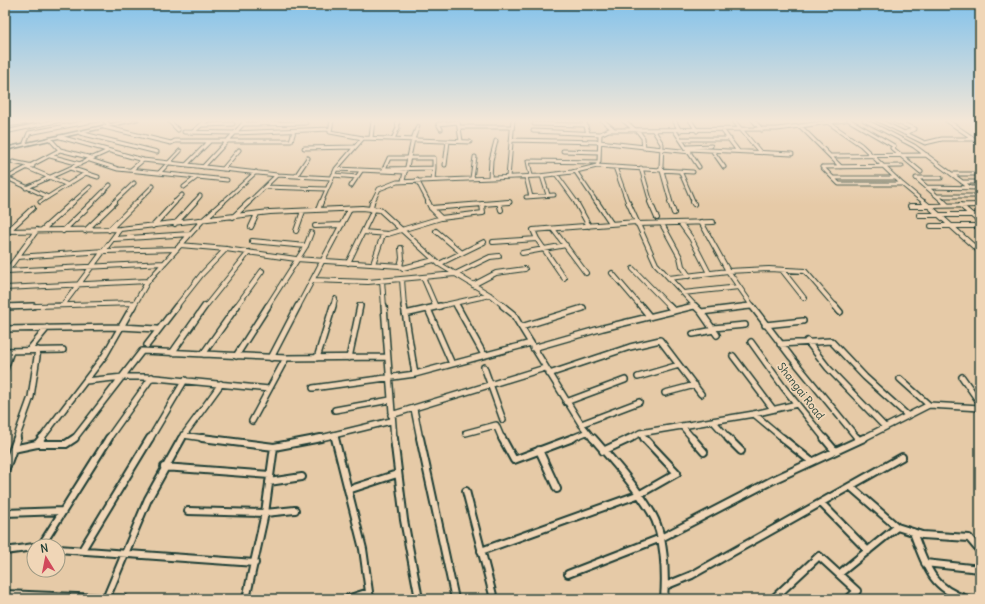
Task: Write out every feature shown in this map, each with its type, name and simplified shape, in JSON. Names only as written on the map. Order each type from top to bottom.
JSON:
[{"type":"street","points":[[98,148],[143,160],[203,167],[277,175],[357,177]]},
{"type":"street","points":[[142,148],[157,152]]},
{"type":"street","points":[[186,165],[203,148]]},
{"type":"street","points":[[203,167],[221,148]]},
{"type":"street","points":[[318,210],[336,169],[354,148]]},
{"type":"street","points":[[403,181],[410,148]]},
{"type":"street","points":[[445,165],[447,148]]},
{"type":"street","points":[[490,178],[491,160],[494,148]]},
{"type":"street","points":[[508,177],[511,148]]},
{"type":"street","points":[[598,164],[599,148]]},
{"type":"street","points":[[646,148],[665,150],[708,148]]},
{"type":"street","points":[[712,148],[724,167]]},
{"type":"street","points":[[714,148],[792,154]]},
{"type":"street","points":[[757,148],[760,152]]},
{"type":"street","points":[[823,148],[841,166]]},
{"type":"street","points":[[863,148],[980,252]]},
{"type":"street","points":[[892,148],[921,172]]},
{"type":"street","points":[[917,148],[969,188]]},
{"type":"street","points":[[688,149],[699,167]]},
{"type":"street","points":[[6,179],[60,150],[118,169],[227,180]]},
{"type":"street","points":[[223,169],[238,150]]},
{"type":"street","points":[[665,150],[661,169],[674,213]]},
{"type":"street","points":[[26,188],[108,151]]},
{"type":"street","points":[[158,173],[180,151]]},
{"type":"street","points":[[563,151],[599,152]]},
{"type":"street","points":[[50,156],[80,164]]},
{"type":"street","points":[[831,156],[927,156]]},
{"type":"street","points":[[472,178],[475,157]]},
{"type":"street","points":[[296,176],[308,158]]},
{"type":"street","points":[[406,170],[384,168],[389,158],[434,158],[433,180]]},
{"type":"street","points":[[131,170],[143,160]]},
{"type":"street","points":[[532,196],[528,161],[598,164],[615,167],[693,172]]},
{"type":"street","points":[[13,162],[32,166]]},
{"type":"street","points":[[348,263],[373,209],[373,197],[383,186],[403,181],[417,180],[542,176],[576,172],[598,164]]},
{"type":"street","points":[[902,166],[822,167],[839,184],[902,184]]},
{"type":"street","points":[[615,167],[636,223],[656,264],[701,312],[715,331]]},
{"type":"street","points":[[28,168],[68,185]]},
{"type":"street","points":[[70,168],[98,177]]},
{"type":"street","points":[[336,169],[361,171],[434,168]]},
{"type":"street","points":[[641,168],[649,198],[657,218]]},
{"type":"street","points":[[351,186],[361,171]]},
{"type":"street","points":[[680,171],[694,204]]},
{"type":"street","points":[[37,444],[86,382],[105,354],[148,281],[202,221],[256,172]]},
{"type":"street","points":[[576,172],[611,223]]},
{"type":"street","points":[[5,173],[13,175]]},
{"type":"street","points":[[40,202],[86,174]]},
{"type":"street","points":[[556,174],[578,205],[589,226]]},
{"type":"street","points":[[951,174],[980,174]]},
{"type":"street","points":[[234,217],[277,175]]},
{"type":"street","points":[[542,176],[548,195]]},
{"type":"street","points":[[184,187],[197,177]]},
{"type":"street","points":[[833,178],[896,178]]},
{"type":"street","points":[[941,178],[916,178],[947,205]]},
{"type":"street","points":[[6,179],[48,197]]},
{"type":"street","points":[[417,180],[431,208],[441,218]]},
{"type":"street","points":[[962,182],[980,182]]},
{"type":"street","points":[[85,231],[134,183]]},
{"type":"street","points":[[63,231],[110,185]]},
{"type":"street","points":[[108,230],[153,186]]},
{"type":"street","points":[[6,272],[39,230],[90,187]]},
{"type":"street","points":[[265,187],[326,189]]},
{"type":"street","points":[[926,188],[980,188]]},
{"type":"street","points":[[526,197],[554,195]]},
{"type":"street","points":[[153,226],[182,196]]},
{"type":"street","points":[[175,224],[200,196]]},
{"type":"street","points":[[937,196],[980,196]]},
{"type":"street","points":[[431,208],[510,202]]},
{"type":"street","points":[[499,203],[501,210]]},
{"type":"street","points":[[363,232],[383,235],[441,218],[483,213],[482,204]]},
{"type":"street","points":[[960,205],[980,222]]},
{"type":"street","points":[[910,206],[980,205]]},
{"type":"street","points":[[7,231],[33,208]]},
{"type":"street","points":[[271,358],[314,280],[350,209]]},
{"type":"street","points":[[7,231],[108,230],[257,214],[318,210],[373,209],[385,213],[439,264],[490,295],[513,314],[581,424],[640,494],[652,513],[660,538],[665,586],[664,599]]},
{"type":"street","points":[[296,231],[303,211]]},
{"type":"street","points":[[251,227],[257,214]]},
{"type":"street","points":[[919,215],[980,215]]},
{"type":"street","points":[[701,222],[728,271],[751,306],[780,344],[859,440]]},
{"type":"street","points":[[564,278],[537,239],[533,230],[611,223],[681,224],[713,222]]},
{"type":"street","points":[[662,224],[680,257],[682,266],[689,276]]},
{"type":"street","points":[[681,224],[691,238],[709,273]]},
{"type":"street","points":[[315,226],[342,225]]},
{"type":"street","points":[[931,226],[980,226]]},
{"type":"street","points":[[63,305],[94,266],[120,229]]},
{"type":"street","points":[[553,229],[586,273]]},
{"type":"street","points":[[436,231],[462,253]]},
{"type":"street","points":[[236,356],[296,259],[306,246],[311,232]]},
{"type":"street","points":[[114,238],[190,234]]},
{"type":"street","points":[[373,264],[383,235]]},
{"type":"street","points":[[493,242],[537,239]]},
{"type":"street","points":[[252,242],[306,246]]},
{"type":"street","points":[[439,264],[484,242]]},
{"type":"street","points":[[522,253],[566,245]]},
{"type":"street","points":[[17,257],[179,247],[226,249],[323,262],[406,267],[434,260]]},
{"type":"street","points":[[400,266],[402,258],[401,248]]},
{"type":"street","points":[[147,345],[202,274],[226,249]]},
{"type":"street","points":[[172,353],[211,298],[249,252]]},
{"type":"street","points":[[314,280],[382,280],[454,274],[490,257],[498,256]]},
{"type":"street","points":[[6,272],[164,263]]},
{"type":"street","points":[[473,285],[496,273],[525,269]]},
{"type":"street","points":[[633,269],[674,311]]},
{"type":"street","points":[[782,270],[804,298]]},
{"type":"street","points":[[669,278],[728,271],[802,270],[808,273],[840,312]]},
{"type":"street","points":[[203,354],[262,271]]},
{"type":"street","points":[[612,274],[650,317]]},
{"type":"street","points":[[423,277],[436,307]]},
{"type":"street","points":[[402,279],[405,314],[415,374]]},
{"type":"street","points":[[382,280],[391,418],[397,474],[413,572],[419,599]]},
{"type":"street","points":[[5,288],[148,281]]},
{"type":"street","points":[[683,293],[738,287]]},
{"type":"street","points":[[405,314],[490,295]]},
{"type":"street","points":[[317,358],[335,299]]},
{"type":"street","points":[[455,303],[484,355]]},
{"type":"street","points":[[5,307],[135,304]]},
{"type":"street","points":[[349,358],[360,306]]},
{"type":"street","points":[[313,388],[389,379],[415,374],[484,355],[695,306]]},
{"type":"street","points":[[701,312],[751,306]]},
{"type":"street","points":[[521,327],[583,308]]},
{"type":"street","points":[[428,309],[452,364]]},
{"type":"street","points":[[765,325],[803,321]]},
{"type":"street","points":[[693,334],[746,325]]},
{"type":"street","points":[[5,329],[121,327],[158,329]]},
{"type":"street","points":[[29,350],[47,328]]},
{"type":"street","points":[[549,374],[615,352],[660,340],[701,394]]},
{"type":"street","points":[[780,344],[807,341],[833,342],[865,377],[907,415]]},
{"type":"street","points":[[807,341],[828,368],[885,427]]},
{"type":"street","name":"Shangai Road","points":[[751,342],[797,404],[835,451]]},
{"type":"street","points":[[5,471],[31,397],[38,350]]},
{"type":"street","points":[[5,351],[63,350]]},
{"type":"street","points":[[5,369],[11,351]]},
{"type":"street","points":[[13,449],[37,444],[66,444],[72,441],[142,351],[271,358],[387,357]]},
{"type":"street","points":[[733,356],[773,409]]},
{"type":"street","points":[[252,420],[286,358]]},
{"type":"street","points":[[638,376],[679,365]]},
{"type":"street","points":[[484,367],[503,420]]},
{"type":"street","points":[[183,435],[274,447],[285,446],[334,435],[391,418],[414,409],[492,386],[545,368]]},
{"type":"street","points":[[86,382],[123,377],[152,377],[269,390]]},
{"type":"street","points":[[46,538],[98,453],[152,377]]},
{"type":"street","points":[[962,377],[980,403]]},
{"type":"street","points":[[900,379],[929,405]]},
{"type":"street","points":[[82,550],[185,380]]},
{"type":"street","points":[[566,402],[625,380]]},
{"type":"street","points":[[106,599],[123,552],[164,467],[183,435],[222,384]]},
{"type":"street","points":[[665,393],[695,385]]},
{"type":"street","points":[[335,410],[390,400]]},
{"type":"street","points":[[581,424],[639,402]]},
{"type":"street","points":[[603,451],[640,433],[754,414],[797,404]]},
{"type":"street","points":[[568,574],[660,538],[929,405],[980,408]]},
{"type":"street","points":[[414,409],[454,599]]},
{"type":"street","points":[[754,414],[812,462]]},
{"type":"street","points":[[713,421],[742,450]]},
{"type":"street","points":[[466,433],[496,425],[512,460],[587,432]]},
{"type":"street","points":[[682,426],[704,452]]},
{"type":"street","points":[[481,551],[640,494],[677,473],[640,433]]},
{"type":"street","points":[[334,435],[363,549],[370,595],[348,599]]},
{"type":"street","points":[[246,599],[265,513],[274,447]]},
{"type":"street","points":[[539,450],[558,489]]},
{"type":"street","points":[[665,586],[692,574],[902,458]]},
{"type":"street","points":[[164,467],[270,475]]},
{"type":"street","points":[[348,490],[397,474]]},
{"type":"street","points":[[269,482],[302,477]]},
{"type":"street","points":[[851,487],[897,527],[943,538],[969,538],[980,551]]},
{"type":"street","points":[[466,491],[494,599]]},
{"type":"street","points":[[821,503],[868,551]]},
{"type":"street","points":[[188,511],[265,513],[295,510]]},
{"type":"street","points":[[5,513],[63,511]]},
{"type":"street","points":[[839,574],[897,527]]},
{"type":"street","points":[[913,532],[933,579],[945,591],[967,599]]},
{"type":"street","points":[[5,551],[26,548]]},
{"type":"street","points":[[66,549],[123,552],[254,563]]},
{"type":"street","points":[[773,599],[819,556],[858,591],[848,599]]},
{"type":"street","points":[[925,563],[980,569]]},
{"type":"street","points":[[5,594],[125,599]]}]
